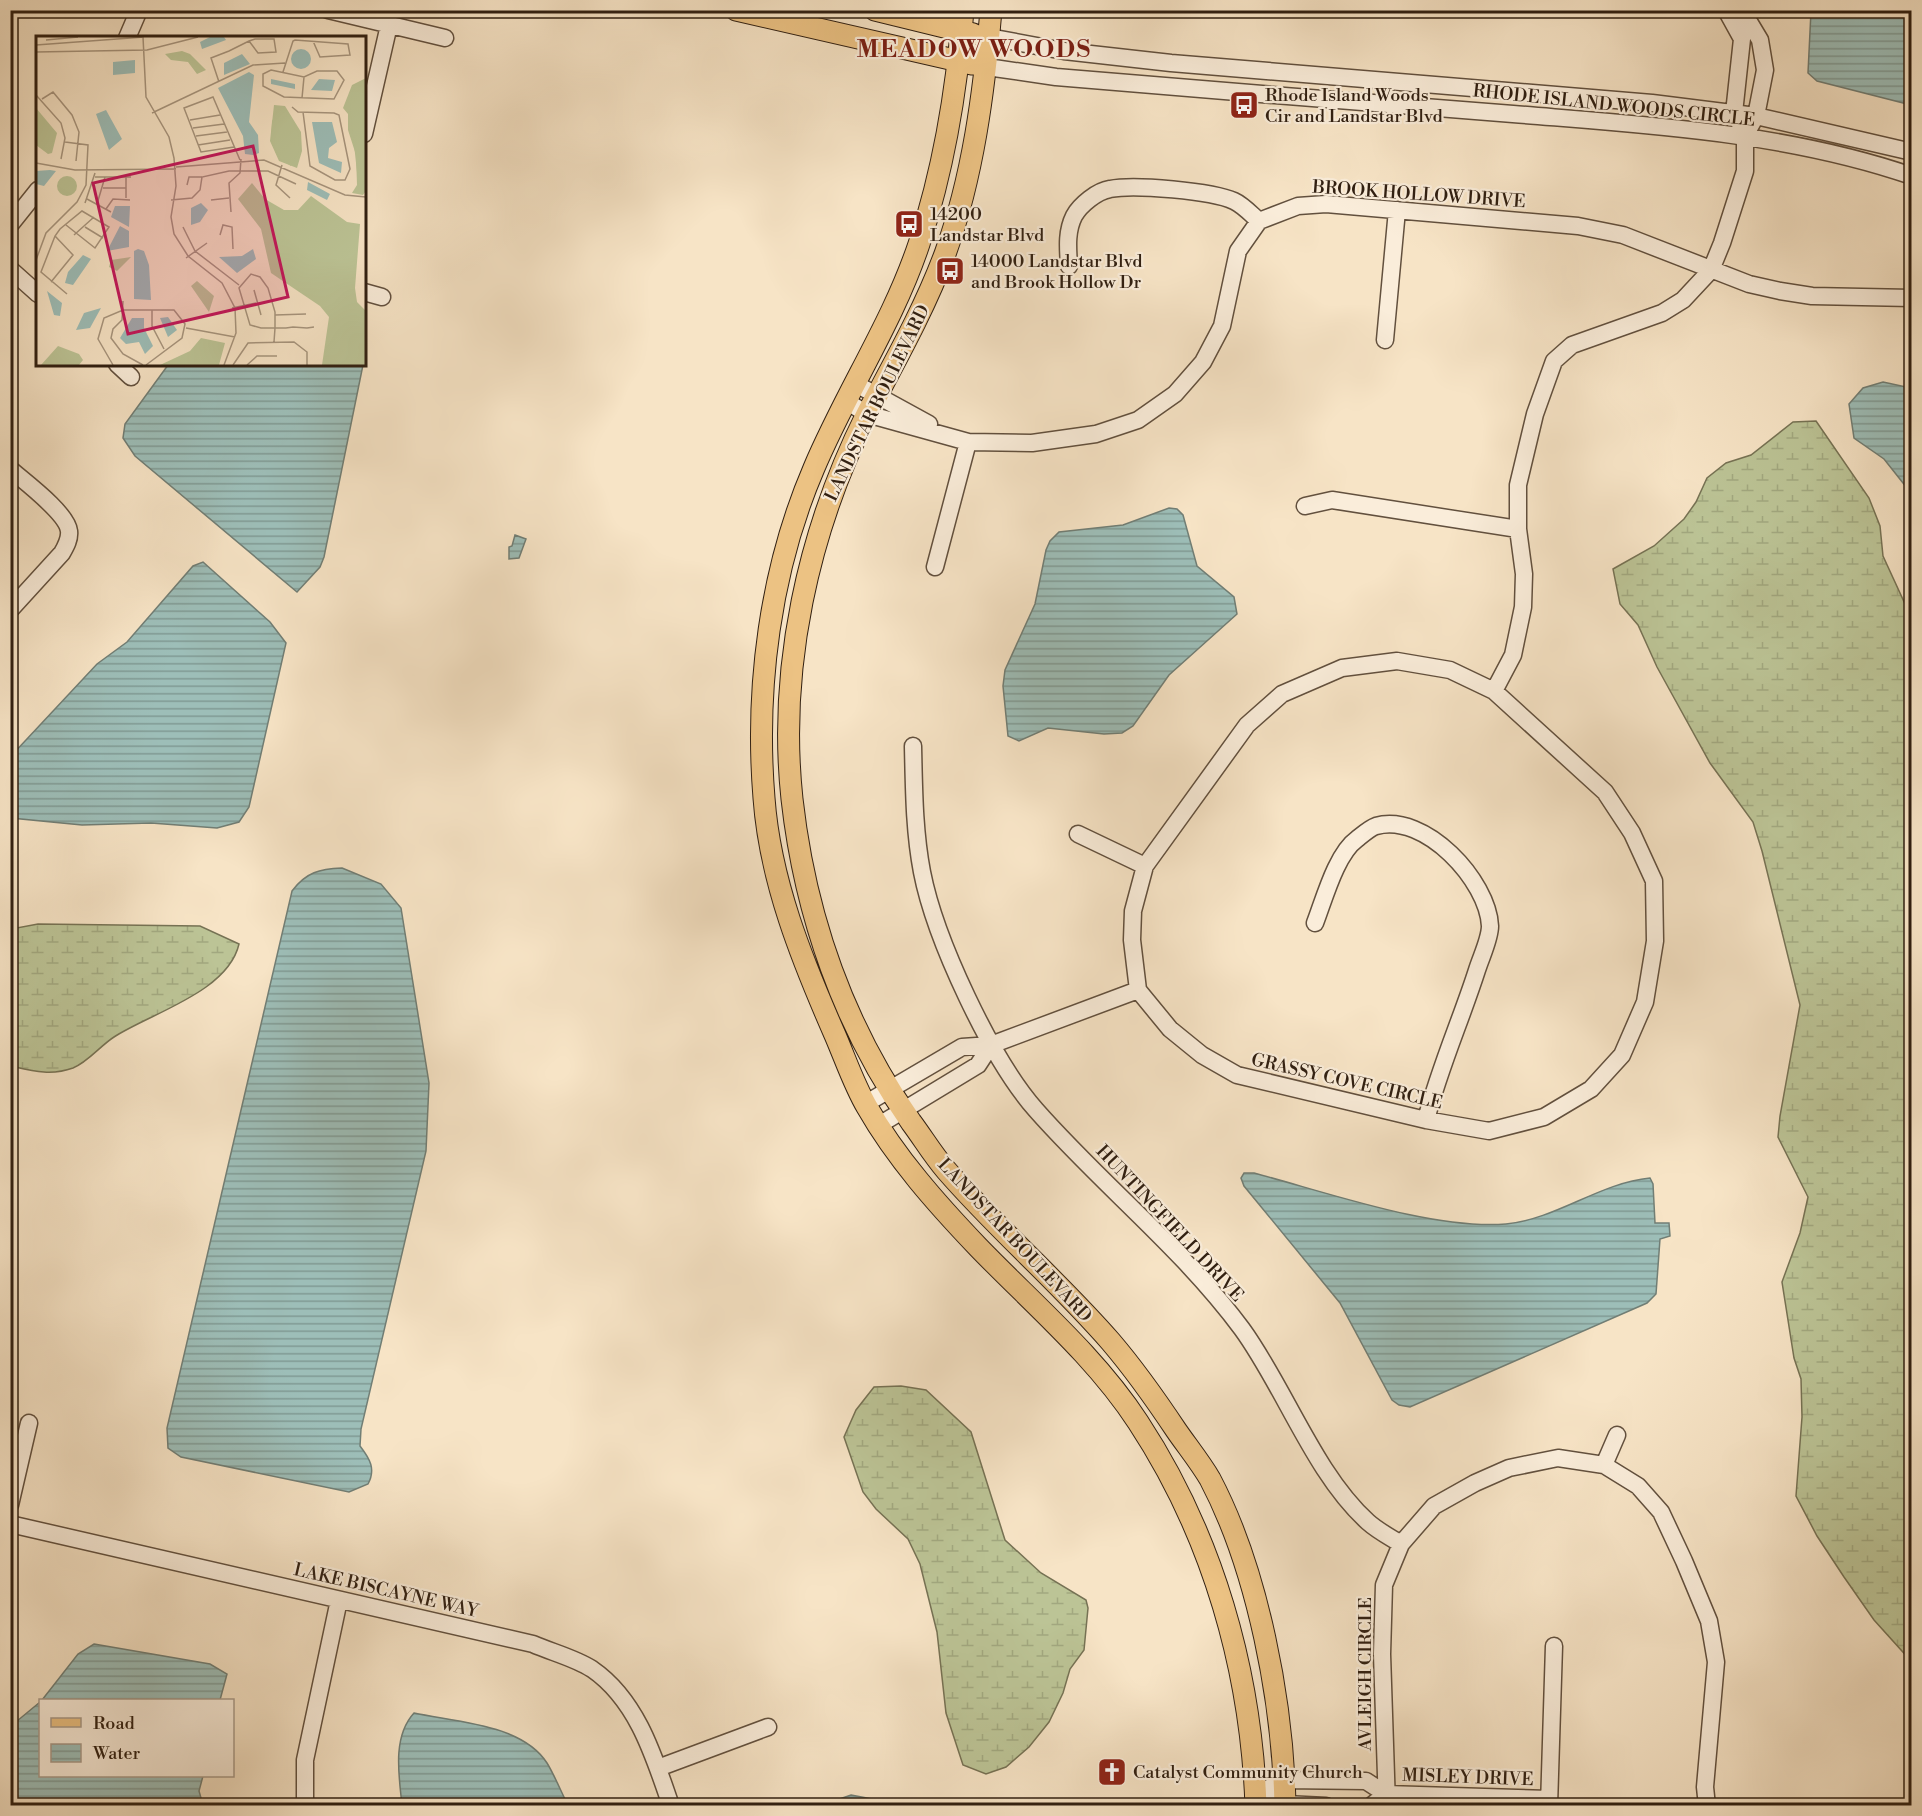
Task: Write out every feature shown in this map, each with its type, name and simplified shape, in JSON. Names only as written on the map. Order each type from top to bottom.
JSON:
[{"type":"main road","points":[[736,10],[987,67]]},
{"type":"main road","points":[[875,10],[962,20],[989,37]]},
{"type":"main road","name":"LANDSTAR BOULEVARD","points":[[991,10],[987,67],[968,172],[946,250],[916,324],[873,405],[823,517],[802,600],[790,702],[792,797],[806,882],[829,967],[862,1041],[890,1089],[943,1167],[1111,1342],[1158,1403],[1209,1478],[1238,1545],[1264,1630],[1284,1780],[1285,1805]]},
{"type":"main road","name":"LANDSTAR BOULEVARD","points":[[962,20],[944,155],[918,246],[886,323],[814,468],[792,525],[777,587],[762,697],[764,801],[779,885],[807,971],[865,1104],[922,1184],[976,1245],[1089,1360],[1137,1420],[1180,1496],[1209,1560],[1234,1639],[1248,1708],[1256,1800]]},
{"type":"street","points":[[129,36],[139,10]]},
{"type":"street","points":[[328,10],[445,38]]},
{"type":"street","points":[[1494,691],[1513,655],[1523,607],[1524,574],[1518,529],[1518,485],[1535,414],[1554,361],[1572,345],[1662,314],[1683,300],[1711,270],[1745,171],[1745,136],[1734,113],[1742,39],[1726,10]]},
{"type":"street","points":[[1742,10],[1760,40],[1765,70],[1756,116],[1745,136]]},
{"type":"street","points":[[366,125],[389,25]]},
{"type":"street","name":"RHODE ISLAND WOODS CIRCLE","points":[[989,37],[1064,51],[1171,63],[1629,101],[1734,113],[1756,116],[1911,152]]},
{"type":"street","name":"RHODE ISLAND WOODS CIRCLE","points":[[987,67],[1056,77],[1632,124],[1745,136],[1884,166],[1911,176]]},
{"type":"street","points":[[851,393],[873,405],[968,442],[1032,443],[1096,434],[1138,420],[1175,394],[1203,362],[1222,326],[1238,251],[1259,221],[1235,201],[1212,194],[1129,187],[1108,189],[1087,201],[1074,216],[1068,233],[1069,266]]},
{"type":"street","points":[[10,225],[36,192]]},
{"type":"street","name":"BROOK HOLLOW DRIVE","points":[[1259,221],[1298,206],[1326,204],[1578,226],[1623,235],[1749,284],[1812,296],[1911,298]]},
{"type":"street","points":[[1385,340],[1397,210]]},
{"type":"street","points":[[10,269],[36,292]]},
{"type":"street","points":[[366,293],[382,297]]},
{"type":"street","points":[[119,366],[131,377]]},
{"type":"street","points":[[935,567],[968,442]]},
{"type":"street","points":[[10,469],[61,514],[69,529],[68,543],[62,553],[10,610]]},
{"type":"street","points":[[1305,506],[1332,500],[1518,529]]},
{"type":"street","name":"GRASSY COVE CIRCLE","points":[[1397,661],[1450,670],[1494,691],[1605,792],[1632,832],[1654,881],[1655,941],[1645,1002],[1622,1055],[1591,1089],[1544,1117],[1489,1131],[1426,1120],[1237,1076],[1202,1055],[1170,1029],[1138,990],[1132,930],[1133,911],[1145,866],[1247,725],[1282,694],[1342,668],[1397,661]]},
{"type":"street","name":"HUNTINGFIELD DRIVE","points":[[913,746],[915,812],[922,873],[946,948],[991,1045],[1035,1109],[1192,1269],[1242,1329],[1337,1488],[1369,1523],[1401,1544]]},
{"type":"street","points":[[1314,923],[1341,860],[1354,840],[1375,826],[1402,825],[1425,833],[1470,874],[1485,901],[1490,928],[1461,1018],[1437,1078],[1426,1120]]},
{"type":"street","points":[[1078,834],[1145,866]]},
{"type":"street","points":[[865,1104],[962,1047],[991,1045],[1138,990]]},
{"type":"street","points":[[879,1125],[978,1065],[991,1045]]},
{"type":"street","points":[[10,1505],[29,1422]]},
{"type":"street","points":[[1604,1465],[1617,1436]]},
{"type":"street","name":"AVLEIGH CIRCLE","points":[[1387,1800],[1382,1654],[1384,1585],[1401,1544],[1434,1506],[1475,1483],[1509,1468],[1558,1458],[1604,1465],[1638,1486],[1661,1512],[1684,1560],[1708,1621],[1716,1662],[1705,1787],[1707,1806]]},
{"type":"street","name":"LAKE BISCAYNE WAY","points":[[10,1524],[533,1644],[592,1669],[630,1706],[658,1768],[671,1806]]},
{"type":"street","points":[[304,1806],[305,1760],[339,1600]]},
{"type":"street","points":[[1549,1802],[1554,1646]]},
{"type":"street","points":[[658,1768],[768,1727]]},
{"type":"street","name":"MISLEY DRIVE","points":[[1256,1800],[1284,1780],[1366,1781],[1387,1800]]},
{"type":"street","points":[[1256,1800],[1285,1805],[1326,1806]]},
{"type":"street","name":"MISLEY DRIVE","points":[[1371,1806],[1387,1800],[1549,1802]]},
{"type":"green space","points":[[1816,421],[1869,498],[1880,526],[1883,556],[1911,617],[1911,1661],[1874,1620],[1844,1577],[1817,1536],[1796,1496],[1802,1417],[1801,1379],[1794,1358],[1782,1282],[1800,1233],[1808,1197],[1778,1137],[1800,1005],[1762,851],[1753,822],[1710,763],[1657,667],[1638,625],[1620,604],[1613,569],[1654,546],[1684,519],[1696,502],[1707,478],[1726,463],[1751,455],[1793,422]]},
{"type":"green space","points":[[38,924],[200,926],[239,944],[232,961],[220,975],[186,1000],[114,1037],[73,1068],[57,1072],[42,1072],[11,1066],[11,929]]},
{"type":"green space","points":[[901,1386],[926,1390],[971,1432],[1005,1540],[1041,1573],[1086,1600],[1088,1608],[1084,1650],[1070,1669],[1063,1693],[1049,1722],[1029,1747],[1006,1767],[986,1774],[963,1765],[946,1713],[937,1632],[920,1564],[908,1539],[876,1509],[863,1492],[844,1437],[856,1410],[874,1387]]},
{"type":"water","points":[[1811,11],[1911,11],[1911,105],[1817,81],[1808,73]]},
{"type":"water","points":[[167,366],[363,366],[324,557],[320,567],[297,592],[135,456],[123,438],[125,424]]},
{"type":"water","points":[[1883,382],[1911,388],[1911,493],[1884,459],[1854,438],[1849,404],[1863,388]]},
{"type":"water","points":[[1169,508],[1177,509],[1183,515],[1197,566],[1234,597],[1237,614],[1169,675],[1133,726],[1122,733],[1104,734],[1048,728],[1019,741],[1008,736],[1003,686],[1005,670],[1035,604],[1046,550],[1050,541],[1059,532],[1123,525]]},
{"type":"water","points":[[515,535],[526,539],[519,558],[509,559],[509,547],[512,546]]},
{"type":"water","points":[[203,562],[270,622],[286,643],[249,807],[239,822],[217,828],[151,823],[82,825],[11,818],[11,756],[97,664],[127,642],[193,566]]},
{"type":"water","points":[[342,868],[381,884],[401,908],[429,1083],[426,1151],[361,1429],[360,1446],[369,1460],[372,1474],[368,1484],[349,1492],[181,1457],[168,1448],[167,1428],[292,891],[314,873]]},
{"type":"water","points":[[1244,1173],[1254,1173],[1413,1216],[1477,1224],[1506,1224],[1525,1221],[1613,1187],[1650,1178],[1653,1184],[1655,1223],[1669,1223],[1670,1236],[1660,1239],[1656,1294],[1647,1303],[1410,1407],[1399,1405],[1392,1400],[1340,1303],[1244,1186],[1241,1178]]},
{"type":"water","points":[[94,1644],[210,1664],[227,1674],[220,1699],[43,1699],[78,1654]]},
{"type":"water","points":[[39,1703],[39,1777],[203,1777],[199,1791],[203,1805],[11,1805],[11,1726]]},
{"type":"water","points":[[414,1713],[468,1722],[505,1732],[522,1740],[536,1750],[547,1763],[568,1805],[402,1805],[400,1745],[402,1733]]},
{"type":"water","points":[[851,1795],[872,1799],[882,1805],[822,1805]]},
{"type":"place","name":"Rhode Island Woods Cir and Landstar Blvd","points":[[1244,105]]},
{"type":"place","name":"14200 Landstar Blvd","points":[[909,224]]},
{"type":"place","name":"14000 Landstar Blvd and Brook Hollow Dr","points":[[950,271]]},
{"type":"place","name":"Catalyst Community Church","points":[[1112,1772]]},
{"type":"district","name":"MEADOW WOODS","points":[[974,49]]}]
